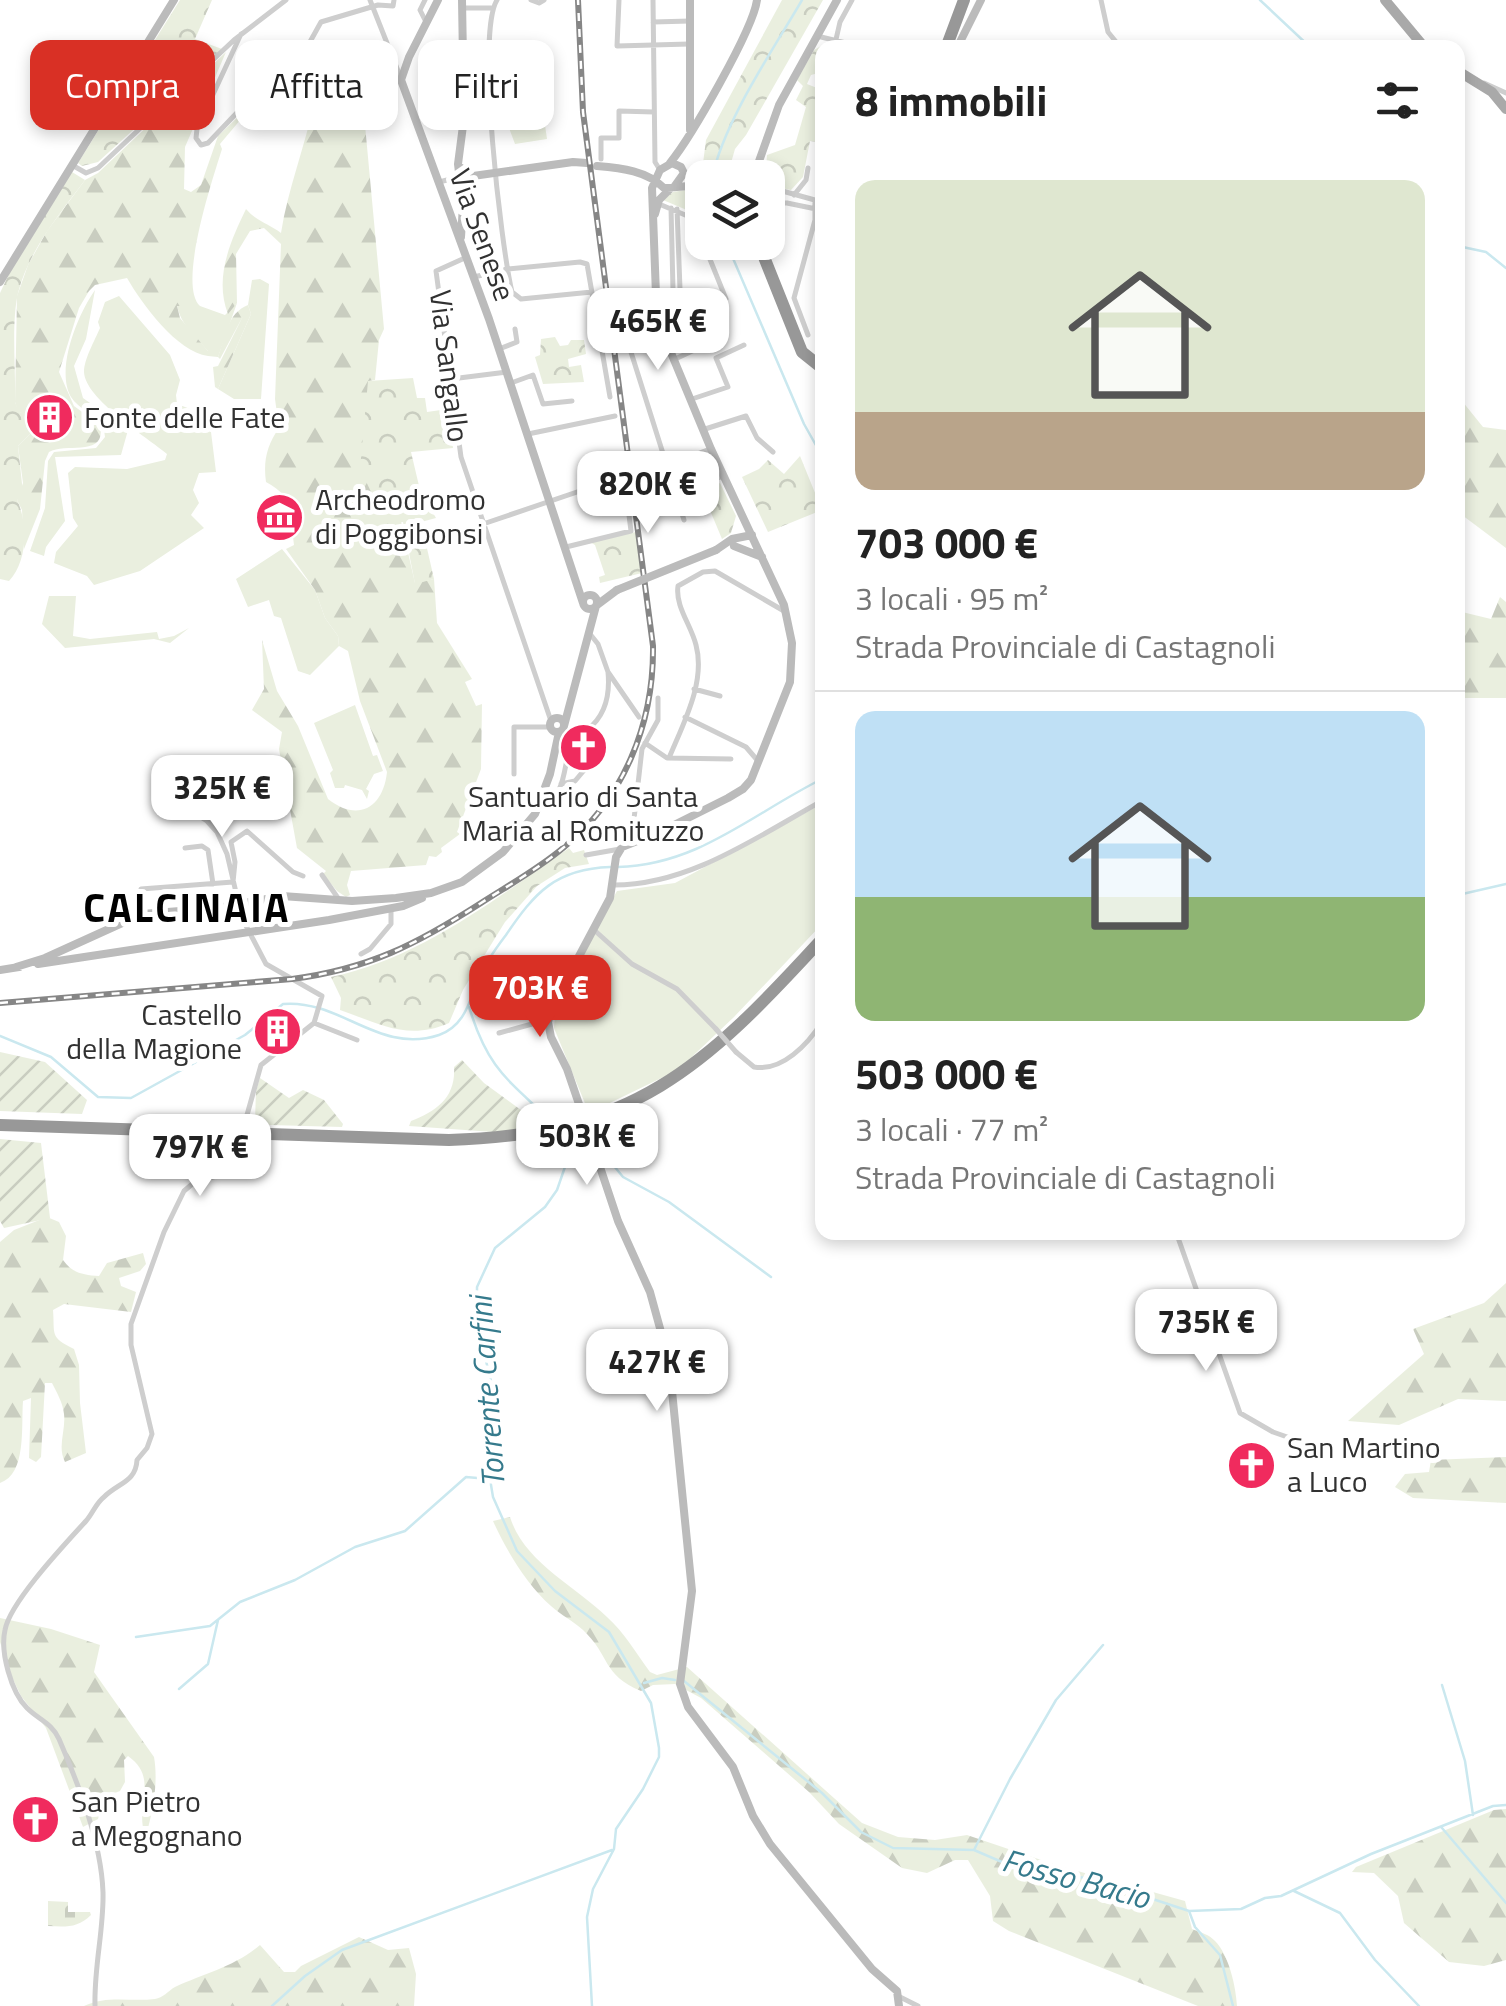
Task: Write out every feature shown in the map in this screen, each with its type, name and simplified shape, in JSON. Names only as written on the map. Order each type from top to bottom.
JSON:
[{"type":"highway","points":[[946,40],[961,0]]},
{"type":"highway","points":[[765,260],[802,352],[815,362]]},
{"type":"highway","points":[[0,1127],[504,1145],[636,1101],[705,1058],[815,946]]},
{"type":"highway","points":[[578,1121],[638,1106],[680,1083],[736,1038],[815,955]]},
{"type":"main road","points":[[0,282],[174,0]]},
{"type":"main road","points":[[401,80],[438,0]]},
{"type":"main road","points":[[690,0],[690,133]]},
{"type":"main road","points":[[758,0],[753,17],[704,110],[652,185],[658,310],[664,338],[710,449],[787,612],[792,664],[788,688],[749,783],[667,829],[621,847],[614,882],[556,997],[549,1031],[578,1100],[578,1121],[592,1143],[618,1221],[650,1292],[669,1361],[692,1591],[680,1684],[684,1698],[733,1767],[757,1824],[791,1874],[900,2001]]},
{"type":"main road","points":[[760,160],[779,105],[837,0]]},
{"type":"main road","points":[[960,40],[981,0]]},
{"type":"main road","points":[[1385,0],[1418,40]]},
{"type":"main road","points":[[462,4],[463,40]]},
{"type":"main road","points":[[1465,75],[1494,94],[1506,110]]},
{"type":"main road","name":"Via Senese","points":[[401,80],[500,349],[576,577],[590,634]]},
{"type":"main road","points":[[692,100],[695,109],[704,110]]},
{"type":"main road","points":[[461,241],[463,206],[459,177],[463,130]]},
{"type":"main road","points":[[464,130],[462,175],[466,177],[587,163]]},
{"type":"main road","points":[[761,156],[762,160]]},
{"type":"main road","points":[[599,162],[658,174]]},
{"type":"main road","points":[[655,202],[684,175],[680,166],[670,164]]},
{"type":"main road","points":[[658,174],[662,187],[685,186]]},
{"type":"main road","points":[[450,212],[457,217],[463,206]]},
{"type":"main road","points":[[733,543],[738,508]]},
{"type":"main road","points":[[584,605],[586,597],[594,601],[752,535]]},
{"type":"main road","points":[[733,543],[762,558]]},
{"type":"main road","name":"Via Senese","points":[[556,725],[571,706],[590,634],[594,601],[576,577]]},
{"type":"main road","points":[[0,970],[249,932],[396,904],[466,880],[497,857],[526,827],[541,803],[556,725]]},
{"type":"main road","points":[[16,968],[138,915],[282,896],[396,904]]},
{"type":"main road","points":[[64,959],[61,954],[68,948]]},
{"type":"street","points":[[72,165],[83,172],[100,166],[240,34],[286,0]]},
{"type":"street","points":[[426,0],[420,10],[426,22]]},
{"type":"street","points":[[491,40],[496,0]]},
{"type":"street","points":[[532,0],[544,0]]},
{"type":"street","points":[[619,0],[618,46],[690,44]]},
{"type":"street","points":[[652,0],[658,174]]},
{"type":"street","points":[[835,40],[852,0]]},
{"type":"street","points":[[1101,0],[1108,32],[1115,40]]},
{"type":"street","points":[[240,34],[197,129],[200,145],[208,143],[250,99],[307,51],[322,21],[372,2],[393,3]]},
{"type":"street","points":[[372,2],[401,80]]},
{"type":"street","points":[[462,4],[492,8]]},
{"type":"street","points":[[653,22],[690,21]]},
{"type":"street","points":[[817,36],[826,40]]},
{"type":"street","points":[[1476,82],[1506,94]]},
{"type":"street","points":[[599,162],[601,138],[619,138],[619,111],[654,112]]},
{"type":"street","points":[[491,130],[513,294],[520,299],[592,292]]},
{"type":"street","points":[[792,200],[805,182],[808,168]]},
{"type":"street","points":[[439,182],[459,177]]},
{"type":"street","points":[[785,196],[792,200]]},
{"type":"street","points":[[785,201],[815,204]]},
{"type":"street","points":[[655,202],[685,215]]},
{"type":"street","points":[[674,209],[673,292],[677,307]]},
{"type":"street","points":[[808,336],[794,298],[815,218]]},
{"type":"street","name":"Via Sangallo","points":[[467,257],[436,270],[460,456],[556,725]]},
{"type":"street","points":[[658,310],[713,306],[726,300],[710,260]]},
{"type":"street","points":[[474,278],[508,268],[584,262],[590,269],[610,397]]},
{"type":"street","name":"Via Senese","points":[[500,349],[517,342],[515,330]]},
{"type":"street","points":[[664,338],[634,343],[630,349],[684,520]]},
{"type":"street","points":[[673,360],[705,344]]},
{"type":"street","points":[[689,400],[728,386],[716,358],[744,345]]},
{"type":"street","points":[[450,379],[507,372]]},
{"type":"street","points":[[511,382],[533,375],[543,404],[572,400]]},
{"type":"street","points":[[528,434],[616,416]]},
{"type":"street","points":[[702,430],[746,416],[757,438],[773,452]]},
{"type":"street","points":[[666,466],[710,449]]},
{"type":"street","points":[[483,524],[624,476],[631,531],[566,547]]},
{"type":"street","points":[[675,494],[723,476]]},
{"type":"street","points":[[669,758],[694,689],[698,654],[677,597],[678,586],[695,575],[712,571],[787,612]]},
{"type":"street","points":[[760,597],[768,594],[774,582]]},
{"type":"street","points":[[590,634],[608,672],[638,717]]},
{"type":"street","points":[[541,803],[553,799],[561,784],[573,740],[591,726],[604,708],[608,672]]},
{"type":"street","points":[[694,689],[720,696]]},
{"type":"street","points":[[586,855],[621,847],[634,819],[645,743],[658,720],[658,698]]},
{"type":"street","points":[[685,716],[746,747],[758,763]]},
{"type":"street","points":[[746,747],[760,743],[777,720]]},
{"type":"street","points":[[514,774],[514,727],[556,725]]},
{"type":"street","points":[[645,743],[669,758],[732,759]]},
{"type":"street","points":[[561,784],[576,780],[591,762]]},
{"type":"street","points":[[95,2005],[94,1970],[103,1893],[100,1867],[85,1809],[58,1738],[50,1724],[21,1701],[14,1685],[4,1632],[14,1610],[66,1541],[100,1500],[137,1470],[137,1460],[152,1434],[130,1334],[148,1275],[184,1191],[197,1180],[237,1172],[246,1150],[248,1114],[260,1066],[315,1021],[322,998],[314,989],[269,968],[249,932],[226,851],[213,827],[158,790]]},
{"type":"street","points":[[614,882],[649,884],[682,874],[815,804]]},
{"type":"street","points":[[233,882],[231,842],[247,831],[303,876]]},
{"type":"street","points":[[185,848],[207,848],[213,884]]},
{"type":"street","points":[[322,875],[340,900]]},
{"type":"street","points":[[141,890],[233,882]]},
{"type":"street","points":[[361,954],[370,950],[390,926],[396,904]]},
{"type":"street","points":[[593,929],[632,964],[677,989],[754,1067],[772,1067],[794,1053],[815,1030]]},
{"type":"street","points":[[499,1032],[532,1024],[556,997]]},
{"type":"street","points":[[315,1021],[357,1040]]},
{"type":"street","points":[[1179,1240],[1240,1413],[1273,1432],[1310,1444]]},
{"type":"street","points":[[900,2001],[918,2006]]},
{"type":"green space","points":[[180,0],[212,0],[198,40],[155,40]]},
{"type":"green space","points":[[782,0],[823,0],[732,160],[703,160],[706,140]]},
{"type":"green space","points":[[815,49],[815,74],[807,84],[815,87],[815,142],[810,141],[803,177],[791,190],[785,189],[785,160],[767,160],[767,155],[795,145],[806,107],[796,100],[803,86],[797,80]]},
{"type":"green space","points":[[226,52],[215,77],[215,62]]},
{"type":"green space","points":[[235,120],[235,126],[220,144],[222,149],[194,255],[194,294],[200,306],[177,306],[180,318],[208,356],[196,353],[173,336],[127,278],[95,285],[89,291],[79,308],[59,372],[74,406],[100,425],[101,435],[92,445],[49,452],[40,509],[24,549],[22,510],[17,500],[23,483],[18,446],[31,433],[54,431],[40,418],[18,412],[15,402],[17,296],[28,265],[47,231],[85,180],[98,173],[143,130],[192,130],[185,147],[184,189],[191,192],[201,185],[218,136]]},
{"type":"green space","points":[[99,130],[133,130],[98,162],[82,166],[78,163]]},
{"type":"green space","points":[[307,130],[365,130],[384,329],[379,340],[375,380],[369,381],[415,583],[434,579],[437,623],[472,679],[465,682],[476,706],[482,704],[481,769],[457,832],[460,834],[441,848],[436,857],[429,856],[426,865],[351,871],[347,885],[350,895],[346,897],[323,874],[326,871],[297,848],[279,749],[282,732],[252,710],[264,689],[262,640],[277,691],[298,726],[328,799],[349,810],[358,810],[367,808],[380,795],[387,772],[360,701],[348,651],[339,646],[338,636],[325,618],[315,590],[286,549],[294,545],[290,508],[282,494],[266,482],[267,454],[279,428],[275,399],[281,244],[264,228],[250,231],[236,254],[237,303],[228,314],[223,287],[230,247],[246,209],[281,233]]},
{"type":"green space","points":[[510,130],[546,130],[547,139],[515,144]]},
{"type":"green space","points":[[72,172],[85,180],[37,248],[23,277],[16,305],[15,402],[19,412],[40,417],[44,413],[55,420],[54,431],[31,433],[18,446],[23,493],[17,500],[24,542],[20,563],[9,581],[0,579],[0,293]]},
{"type":"green space","points":[[685,190],[685,209],[663,200],[673,192]]},
{"type":"green space","points":[[252,280],[269,284],[261,399],[234,399],[218,389],[251,314],[248,305]]},
{"type":"green space","points":[[95,290],[86,339],[74,366],[83,398],[128,430],[121,455],[55,457],[65,521],[44,556],[30,551],[45,508],[48,461],[54,452],[96,448],[105,437],[103,423],[71,397],[66,372],[76,327]]},
{"type":"green space","points":[[119,296],[170,355],[180,380],[177,404],[209,416],[216,472],[199,473],[193,490],[199,503],[191,515],[204,528],[140,571],[94,585],[87,576],[54,563],[56,552],[78,526],[73,518],[68,473],[75,467],[127,469],[165,460],[167,454],[105,405],[87,383],[84,367],[100,328],[98,322],[105,302]]},
{"type":"green space","points":[[237,303],[218,357],[208,356],[185,324],[177,305],[200,306],[225,315]]},
{"type":"green space","points":[[248,305],[251,314],[218,389],[213,367],[218,366],[243,316],[220,359],[231,320]]},
{"type":"green space","points":[[555,337],[560,346],[571,340],[584,340],[586,354],[568,359],[569,367],[581,365],[584,382],[543,384],[535,357],[540,355],[541,339]]},
{"type":"green space","points":[[413,378],[417,398],[425,398],[427,412],[448,409],[453,448],[411,452],[420,490],[436,518],[421,522],[434,579],[415,584],[403,522],[387,525],[360,469],[368,381]]},
{"type":"green space","points":[[1465,405],[1483,427],[1506,430],[1506,548],[1465,517]]},
{"type":"green space","points":[[800,456],[815,493],[815,513],[768,532],[742,477],[768,460],[784,474]]},
{"type":"green space","points":[[720,483],[736,516],[731,533],[722,539],[702,491]]},
{"type":"green space","points":[[636,532],[642,573],[600,583],[599,577],[605,575],[595,545],[590,542]]},
{"type":"green space","points":[[282,549],[315,590],[325,618],[338,636],[339,646],[310,675],[298,671],[281,618],[274,616],[269,600],[248,607],[236,579]]},
{"type":"green space","points":[[49,596],[76,596],[73,636],[90,639],[157,632],[159,639],[189,628],[170,643],[154,639],[65,648],[42,624]]},
{"type":"green space","points":[[1500,597],[1506,602],[1506,698],[1465,698],[1465,613],[1491,619]]},
{"type":"green space","points":[[355,705],[373,756],[377,755],[383,771],[374,774],[366,789],[367,799],[362,790],[345,785],[335,788],[330,773],[333,770],[314,723]]},
{"type":"green space","points":[[815,808],[815,931],[678,1070],[589,1113],[554,1028],[562,996],[617,891],[675,883]]},
{"type":"green space","points":[[569,848],[573,853],[584,850],[589,864],[565,868],[537,886],[505,922],[463,990],[449,1023],[420,1031],[407,1030],[340,1010],[341,998],[331,977],[396,956],[426,941]]},
{"type":"green space","points":[[0,1052],[45,1062],[87,1100],[82,1114],[0,1111]]},
{"type":"green space","points":[[462,1060],[484,1083],[544,1127],[507,1133],[409,1126],[443,1102],[452,1087],[454,1067]]},
{"type":"green space","points":[[260,1078],[289,1098],[303,1090],[324,1100],[342,1127],[270,1125],[255,1120]]},
{"type":"green space","points":[[0,1139],[41,1143],[50,1218],[4,1228],[0,1221]]},
{"type":"green space","points":[[47,1217],[59,1222],[66,1236],[63,1260],[74,1271],[99,1276],[107,1263],[143,1253],[146,1264],[140,1271],[119,1278],[121,1286],[136,1292],[131,1312],[64,1304],[53,1310],[55,1334],[74,1349],[79,1365],[86,1453],[65,1462],[62,1406],[52,1383],[45,1383],[41,1457],[36,1462],[29,1458],[31,1398],[23,1401],[19,1460],[9,1478],[0,1483],[0,1242],[14,1230]]},
{"type":"green space","points":[[1506,1283],[1506,1401],[1458,1399],[1399,1425],[1348,1421],[1424,1354],[1413,1329],[1484,1303]]},
{"type":"green space","points":[[1506,1457],[1506,1503],[1413,1498],[1395,1487],[1405,1474],[1429,1472],[1431,1460]]},
{"type":"green space","points":[[510,1517],[538,1560],[613,1623],[650,1672],[657,1675],[687,1667],[862,1823],[898,1837],[935,1840],[967,1835],[1185,1901],[1192,1929],[1213,1939],[1224,1954],[1237,2006],[1198,2006],[1009,1931],[993,1921],[990,1896],[968,1860],[955,1860],[927,1873],[902,1868],[839,1824],[809,1792],[701,1698],[675,1684],[653,1685],[641,1691],[628,1685],[583,1630],[542,1598],[526,1578],[493,1521]]},
{"type":"green space","points":[[0,1618],[100,1645],[94,1672],[154,1757],[155,1792],[148,1828],[143,1828],[142,1772],[128,1756],[124,1760],[125,1782],[120,1791],[104,1797],[98,1819],[83,1827],[46,1728],[21,1696],[10,1673],[0,1642]]},
{"type":"green space","points":[[1506,1809],[1506,1960],[1484,1966],[1449,1962],[1404,1923],[1398,1896],[1374,1873],[1352,1872],[1494,1810]]},
{"type":"green space","points":[[48,1901],[68,1902],[68,1912],[91,1915],[71,1926],[48,1926]]},
{"type":"green space","points":[[359,1937],[388,1950],[409,1948],[416,1974],[414,2006],[84,2006],[110,2000],[158,1998],[240,1959],[260,1945],[284,1972],[295,1972]]},
{"type":"waterway","points":[[717,160],[738,110],[802,0]]},
{"type":"waterway","points":[[1260,0],[1302,40]]},
{"type":"waterway","points":[[1465,248],[1486,252],[1506,268]]},
{"type":"waterway","points":[[734,260],[815,444]]},
{"type":"waterway","points":[[618,867],[647,864],[700,847],[815,783]]},
{"type":"waterway","points":[[0,1036],[51,1057],[98,1097],[131,1098],[245,1035],[283,1004],[323,1010],[397,1038],[439,1035],[462,1017],[489,959],[537,895],[575,872],[610,867]]},
{"type":"waterway","points":[[1465,893],[1506,884]]},
{"type":"waterway","name":"Torrente Carfini","points":[[469,1007],[484,1045],[501,1072],[551,1121]]},
{"type":"waterway","name":"Torrente Carfini","points":[[557,1132],[566,1164],[557,1190],[545,1207],[495,1248],[477,1287],[477,1325],[495,1397],[496,1434],[490,1479],[493,1497],[517,1551],[555,1591],[609,1632],[651,1703],[659,1748],[659,1757],[643,1789],[616,1829],[614,1849],[593,1889],[587,1917],[592,2006]]},
{"type":"waterway","points":[[558,1132],[585,1135]]},
{"type":"waterway","points":[[593,1136],[610,1148],[614,1166],[623,1177],[669,1202],[771,1277]]},
{"type":"waterway","points":[[136,1637],[210,1626],[240,1602],[295,1580],[355,1547],[405,1531],[466,1477],[489,1479]]},
{"type":"waterway","points":[[179,1689],[208,1664],[218,1620]]},
{"type":"waterway","points":[[974,1850],[1056,1700],[1103,1645]]},
{"type":"waterway","name":"Fosso Bacio","points":[[644,1683],[662,1678],[675,1680]]},
{"type":"waterway","name":"Fosso Bacio","points":[[684,1681],[822,1793],[861,1832],[893,1848],[974,1850],[1030,1874],[1089,1878],[1189,1911],[1241,1909],[1265,1898],[1281,1896],[1371,1854],[1493,1806],[1506,1805]]},
{"type":"waterway","points":[[1442,1685],[1465,1761],[1473,1815]]},
{"type":"waterway","points":[[1442,1828],[1506,1903]]},
{"type":"waterway","points":[[272,2006],[342,1950],[612,1850]]},
{"type":"waterway","points":[[1294,1891],[1340,1913],[1375,1960],[1419,2006]]},
{"type":"waterway","points":[[1189,1911],[1195,1927],[1220,1955],[1233,2006]]},
{"type":"railway","points":[[0,1003],[292,979],[369,961],[435,931],[544,863],[584,828],[619,783],[648,703],[653,646],[583,112],[578,0]]},
{"type":"place","name":"Fonte delle Fate","points":[[49,418]]},
{"type":"place","name":"Archeodromo di Poggibonsi","points":[[280,517]]},
{"type":"place","name":"Santuario di Santa Maria al Romituzzo","points":[[583,748]]},
{"type":"place","name":"Castello della Magione","points":[[277,1032]]},
{"type":"place","name":"San Martino a Luco","points":[[1252,1465]]},
{"type":"place","name":"San Pietro a Megognano","points":[[36,1819]]},
{"type":"district","name":"CALCINAIA","points":[[187,908]]}]
